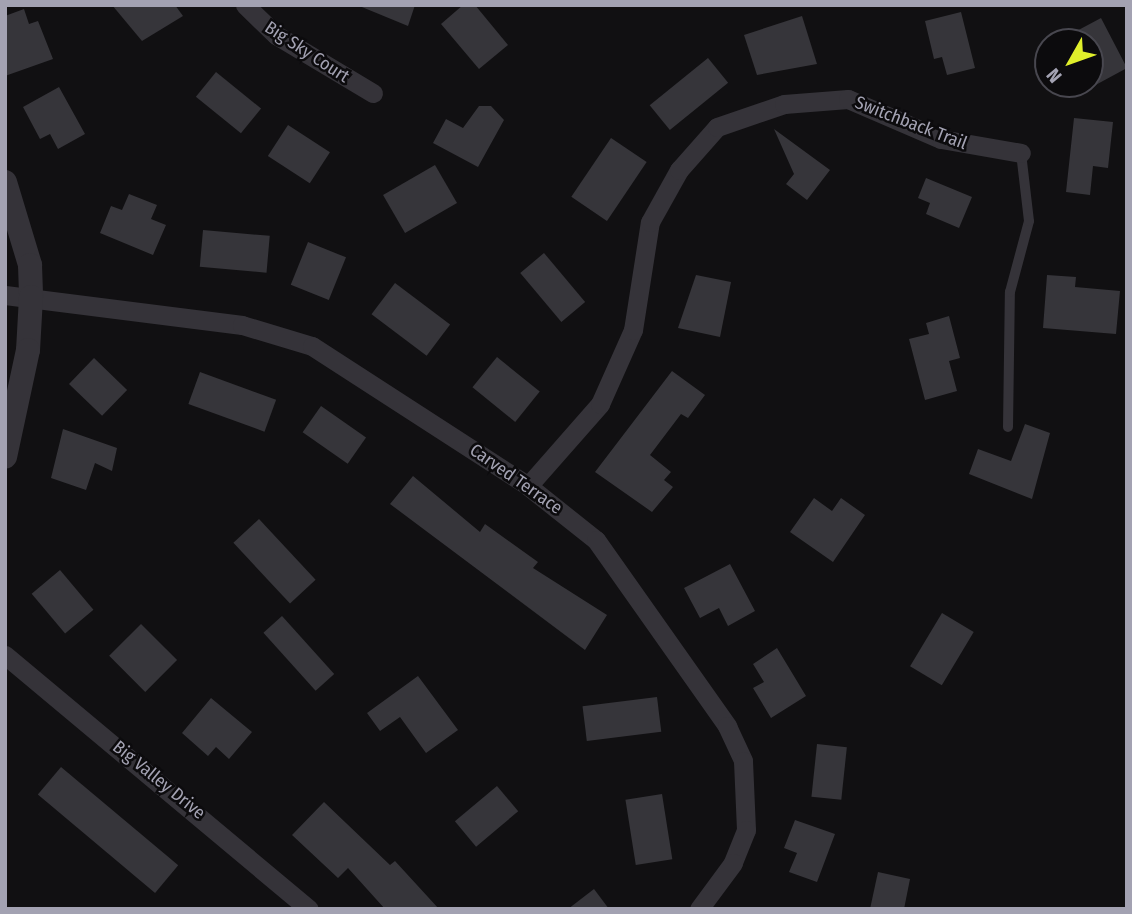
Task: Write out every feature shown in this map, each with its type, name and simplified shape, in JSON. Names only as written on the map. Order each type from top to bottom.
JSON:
[{"type":"street","name":"Big Sky Court","points":[[245,5],[276,35],[373,93]]},
{"type":"street","name":"Switchback Trail","points":[[527,486],[600,404],[633,330],[650,222],[680,170],[717,127],[784,103],[848,99],[942,139],[1021,153]]},
{"type":"street","points":[[5,182],[30,265],[31,297],[28,350],[5,457]]},
{"type":"street","name":"Carved Terrace","points":[[5,295],[242,325],[312,345],[527,486],[596,540],[622,571],[727,726],[743,761],[746,830],[733,863],[699,909]]},
{"type":"street","name":"Big Valley Drive","points":[[5,655],[309,909]]},
{"type":"lane","points":[[1008,427],[1010,292],[1029,221],[1021,153]]},
{"type":"building","points":[[112,5],[175,5],[183,16],[142,41]]},
{"type":"building","points":[[357,5],[415,5],[408,26]]},
{"type":"building","points":[[463,5],[475,5],[508,45],[479,69],[441,24]]},
{"type":"building","points":[[24,9],[29,24],[38,21],[53,59],[5,76],[5,16]]},
{"type":"building","points":[[961,12],[975,68],[947,75],[942,57],[934,59],[925,21]]},
{"type":"building","points":[[802,16],[817,64],[757,75],[744,35]]},
{"type":"building","points":[[1101,18],[1127,68],[1104,80],[1104,28],[1082,28]]},
{"type":"building","points":[[708,58],[728,83],[670,130],[650,105]]},
{"type":"building","points":[[216,72],[261,109],[241,133],[196,97]]},
{"type":"building","points":[[59,87],[85,134],[58,149],[50,134],[40,139],[23,107]]},
{"type":"building","points":[[479,106],[491,106],[504,120],[478,167],[433,143],[446,119],[463,128]]},
{"type":"building","points":[[1074,118],[1113,122],[1108,168],[1093,166],[1090,195],[1066,192]]},
{"type":"building","points":[[288,125],[330,152],[310,183],[268,156]]},
{"type":"building","points":[[774,129],[830,170],[807,200],[786,184],[794,174]]},
{"type":"building","points":[[611,138],[647,162],[607,221],[571,197]]},
{"type":"building","points":[[435,165],[457,203],[405,233],[383,195]]},
{"type":"building","points":[[926,178],[972,197],[959,228],[926,214],[930,203],[918,198]]},
{"type":"building","points":[[129,194],[157,205],[151,219],[166,225],[153,255],[100,233],[111,206],[122,210]]},
{"type":"building","points":[[203,230],[270,236],[267,273],[200,267]]},
{"type":"building","points":[[308,242],[346,257],[329,300],[291,285]]},
{"type":"building","points":[[544,253],[585,302],[561,322],[520,273]]},
{"type":"building","points":[[696,275],[731,282],[720,337],[678,328]]},
{"type":"building","points":[[1047,275],[1076,277],[1075,287],[1120,291],[1116,334],[1043,328]]},
{"type":"building","points":[[395,283],[450,325],[427,356],[372,314]]},
{"type":"building","points":[[949,316],[960,358],[949,361],[957,391],[925,400],[909,339],[929,334],[926,323]]},
{"type":"building","points":[[497,357],[540,392],[515,422],[472,387]]},
{"type":"building","points":[[94,358],[127,390],[102,416],[69,384]]},
{"type":"building","points":[[672,371],[705,395],[688,418],[681,414],[650,455],[671,472],[664,480],[673,487],[652,512],[595,472]]},
{"type":"building","points":[[200,372],[276,400],[264,432],[188,404]]},
{"type":"building","points":[[321,406],[366,438],[348,464],[303,432]]},
{"type":"building","points":[[1025,424],[1050,433],[1032,499],[969,474],[978,449],[1011,461]]},
{"type":"building","points":[[63,429],[117,448],[112,471],[95,463],[86,490],[51,478]]},
{"type":"building","points":[[413,476],[480,532],[485,524],[538,562],[533,568],[607,615],[585,650],[390,504]]},
{"type":"building","points":[[814,498],[832,511],[841,498],[865,515],[833,562],[790,532]]},
{"type":"building","points":[[259,519],[316,580],[290,604],[233,543]]},
{"type":"building","points":[[730,564],[755,611],[728,626],[719,608],[700,618],[684,588]]},
{"type":"building","points":[[60,570],[93,610],[65,634],[32,594]]},
{"type":"building","points":[[942,613],[974,632],[942,685],[910,666]]},
{"type":"building","points":[[282,616],[334,674],[316,691],[263,633]]},
{"type":"building","points":[[141,624],[177,660],[145,692],[109,656]]},
{"type":"building","points":[[777,648],[806,696],[771,718],[753,688],[764,682],[753,664]]},
{"type":"building","points":[[418,676],[458,730],[426,753],[400,717],[380,731],[367,713]]},
{"type":"building","points":[[657,697],[661,732],[587,741],[583,706]]},
{"type":"building","points":[[211,698],[252,732],[229,759],[216,747],[208,756],[182,733]]},
{"type":"building","points":[[817,744],[847,747],[841,800],[811,797]]},
{"type":"building","points":[[61,767],[178,865],[155,893],[38,795]]},
{"type":"building","points":[[497,786],[518,811],[476,847],[455,821]]},
{"type":"building","points":[[662,794],[672,859],[636,865],[625,800]]},
{"type":"building","points":[[324,802],[390,865],[395,861],[439,909],[385,909],[348,868],[338,878],[292,835]]},
{"type":"building","points":[[795,820],[835,834],[817,882],[789,872],[797,853],[784,848]]},
{"type":"building","points":[[878,872],[910,879],[904,909],[870,909]]},
{"type":"building","points":[[594,889],[609,909],[568,909]]}]
